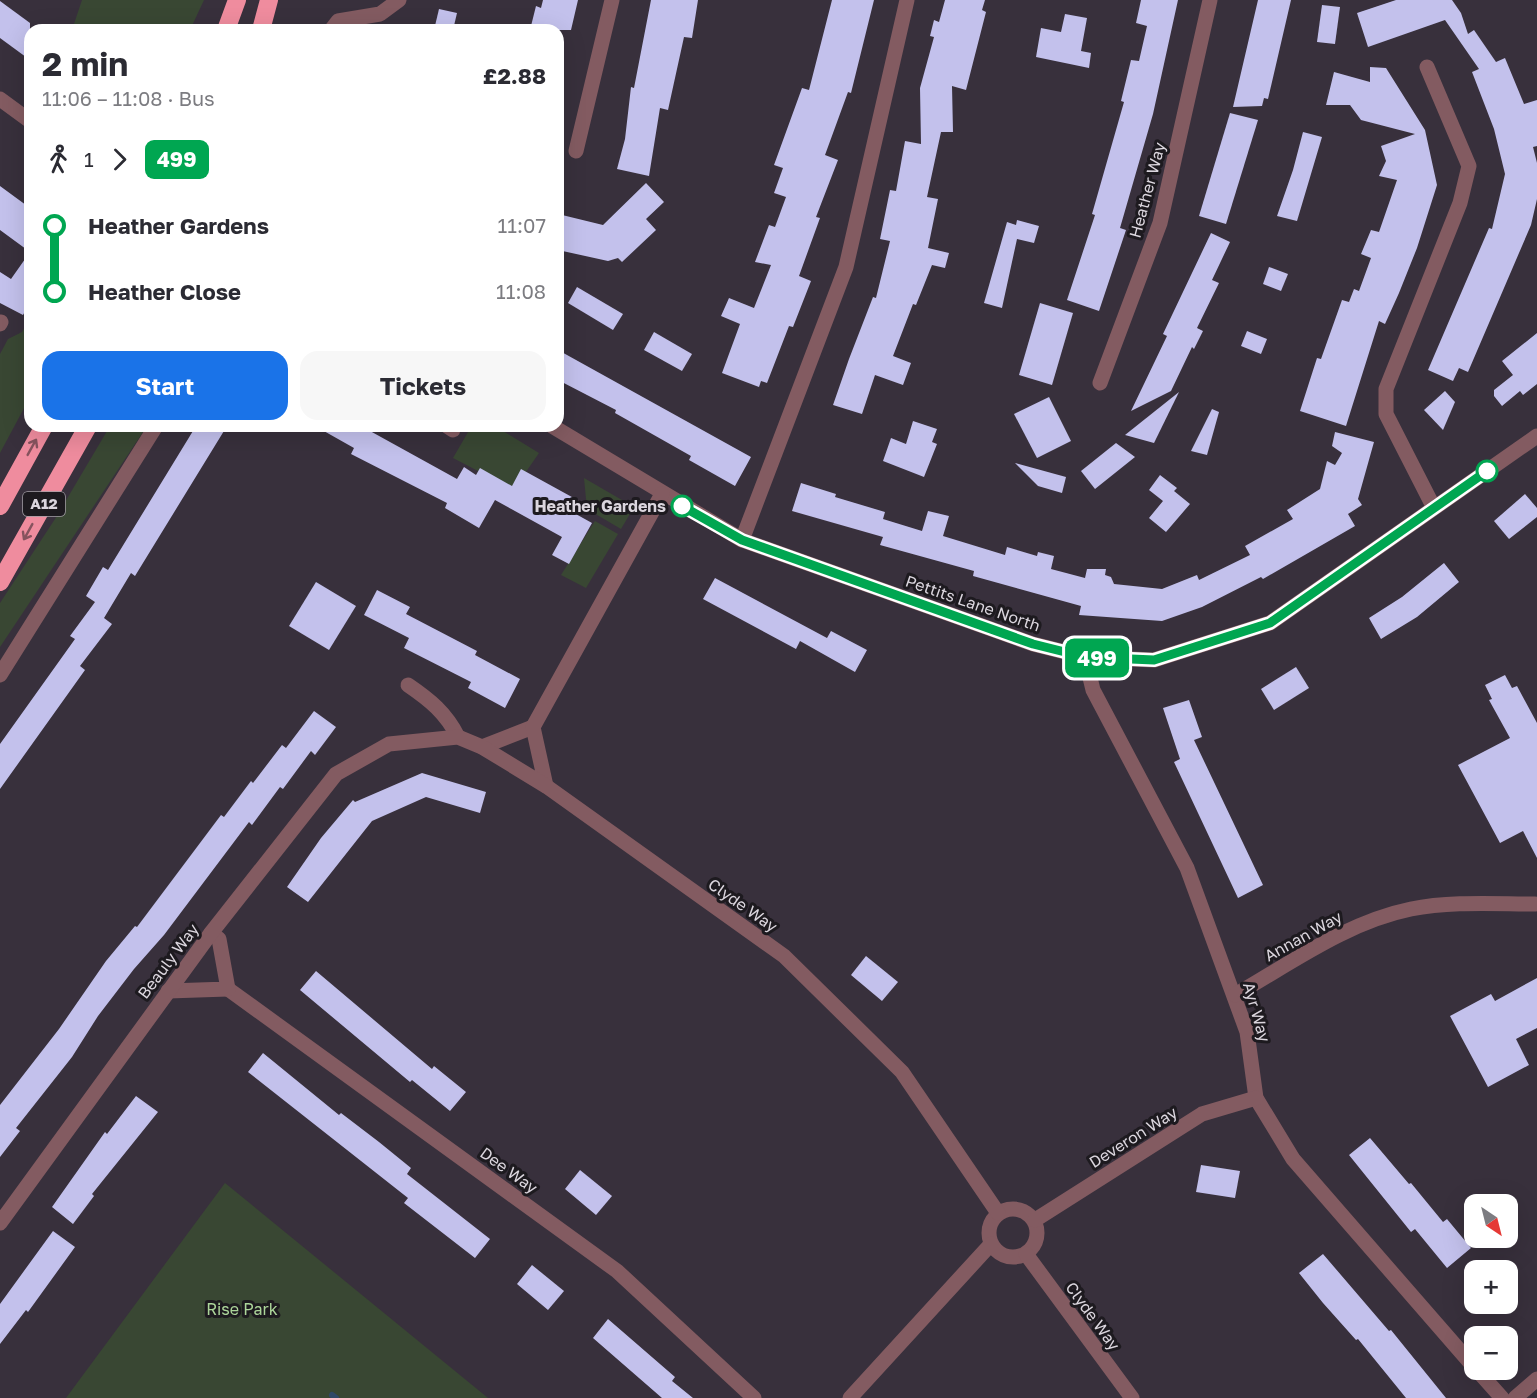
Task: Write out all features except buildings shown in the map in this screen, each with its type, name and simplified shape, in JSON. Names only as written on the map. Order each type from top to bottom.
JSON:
[{"type":"highway","points":[[228,24],[237,0]]},
{"type":"highway","points":[[263,24],[269,0]]},
{"type":"highway","name":"A12","points":[[0,506],[41,432]]},
{"type":"highway","name":"A12","points":[[0,582],[85,432]]},
{"type":"street","points":[[336,24],[338,21],[380,14],[399,0]]},
{"type":"street","points":[[576,151],[612,0]]},
{"type":"street","points":[[742,540],[846,267],[907,0]]},
{"type":"street","name":"Heather Way","points":[[1100,383],[1160,223],[1210,0]]},
{"type":"street","points":[[1426,67],[1469,166],[1460,202],[1386,389],[1386,414],[1433,506]]},
{"type":"street","points":[[0,99],[24,117]]},
{"type":"street","points":[[0,675],[152,432]]},
{"type":"street","name":"Pettits Lane North","points":[[562,432],[742,540],[1033,644],[1085,657],[1154,660],[1270,623],[1433,506],[1537,436]]},
{"type":"street","points":[[482,747],[533,728],[662,494]]},
{"type":"street","name":"Ayr Way","points":[[1085,657],[1093,690],[1187,868],[1247,1032],[1256,1098],[1293,1159],[1464,1354]]},
{"type":"street","points":[[408,685],[437,705],[449,718],[458,738]]},
{"type":"street","points":[[533,728],[546,786]]},
{"type":"street","name":"Clyde Way","points":[[389,744],[458,738],[482,747],[546,786],[784,956],[902,1072],[998,1213]]},
{"type":"street","name":"Beauly Way","points":[[0,1224],[211,933],[336,774],[389,744]]},
{"type":"street","name":"Annan Way","points":[[1235,995],[1353,928],[1412,909],[1476,904],[1535,904]]},
{"type":"street","points":[[168,991],[228,989],[225,960],[219,939],[211,933]]},
{"type":"street","name":"Dee Way","points":[[228,989],[617,1271],[754,1398]]},
{"type":"street","name":"Deveron Way","points":[[1035,1220],[1202,1114],[1256,1098]]},
{"type":"street","points":[[1011,1209],[1024,1212],[1035,1220],[1039,1233],[1034,1247],[1026,1254],[1003,1256],[991,1245],[989,1225],[998,1213],[1011,1209]]},
{"type":"street","points":[[850,1398],[991,1245]]},
{"type":"street","name":"Clyde Way","points":[[1026,1254],[1132,1398]]},
{"type":"street","points":[[1515,1398],[1537,1379]]},
{"type":"street","name":"Ayr Way","points":[[1486,1380],[1502,1398]]},
{"type":"green space","points":[[82,0],[204,0],[193,24],[74,24]]},
{"type":"green space","points":[[24,328],[24,408],[0,453],[0,354],[8,339],[22,332]]},
{"type":"green space","points":[[106,432],[143,432],[0,647],[0,603],[55,519]]},
{"type":"green space","points":[[468,432],[505,432],[539,453],[510,495],[501,483],[453,458]]},
{"type":"green space","points":[[584,478],[634,507],[621,529],[587,509]]},
{"type":"green space","points":[[595,521],[618,534],[586,588],[561,575]]},
{"type":"green space","name":"Rise Park","points":[[225,1183],[488,1398],[66,1398]]},
{"type":"waterway","points":[[332,1395],[336,1398]]},
{"type":"bus line","name":"499","points":[[682,506],[742,540],[1033,644],[1085,657],[1154,660],[1270,623],[1433,506],[1487,471]]},
{"type":"place","name":"Heather Gardens","points":[[682,506]]}]
